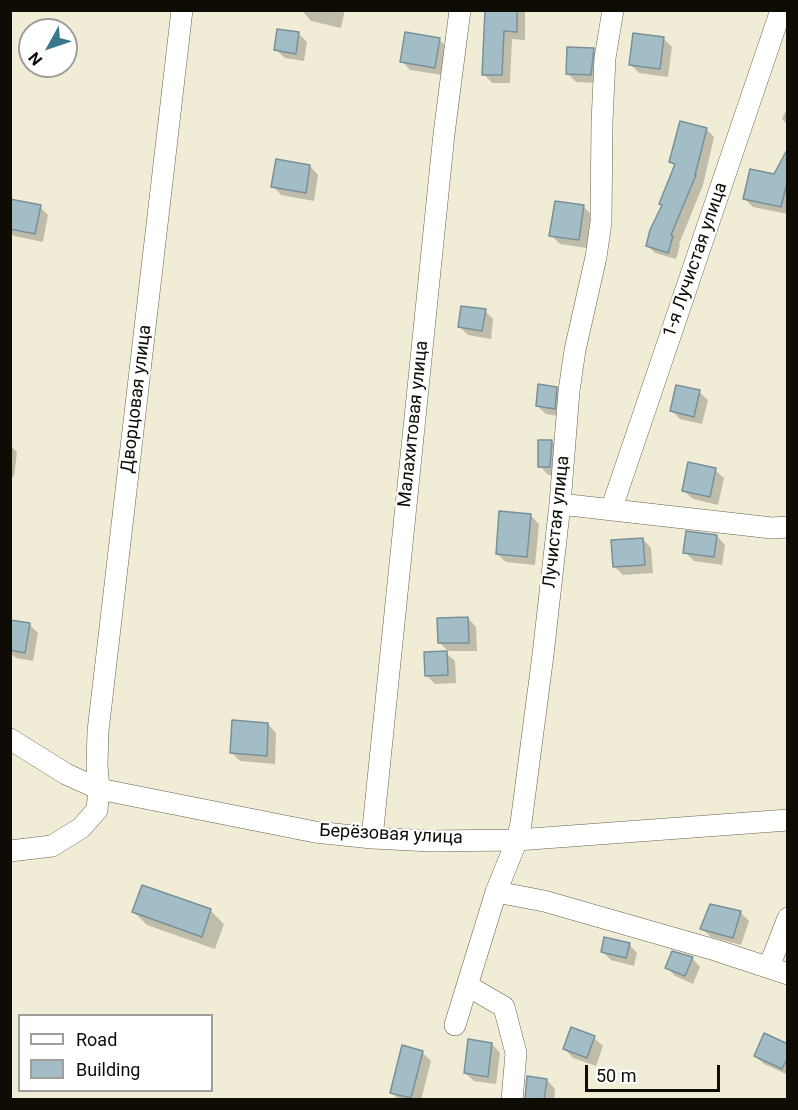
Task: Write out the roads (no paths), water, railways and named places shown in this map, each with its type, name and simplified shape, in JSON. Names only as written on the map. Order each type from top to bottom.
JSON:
[{"type":"street","name":"Дворцовая улица","points":[[10,851],[52,846],[81,828],[98,810],[98,731],[182,10]]},
{"type":"street","name":"Малахитовая улица","points":[[372,838],[444,134],[460,10]]},
{"type":"street","name":"Лучистая улица","points":[[455,1025],[496,892],[517,840],[521,823],[560,504],[569,392],[575,350],[596,257],[601,222],[605,58],[612,10]]},
{"type":"street","name":"1-я Лучистая улица","points":[[611,510],[782,10]]},
{"type":"street","points":[[560,504],[772,528],[788,527]]},
{"type":"street","name":"Берёзовая улица","points":[[10,739],[66,774],[99,789],[315,832],[372,838],[431,841],[517,840],[788,819]]},
{"type":"street","points":[[496,892],[544,901],[778,970],[788,918]]},
{"type":"street","points":[[468,986],[504,1007],[516,1053],[512,1100]]}]
